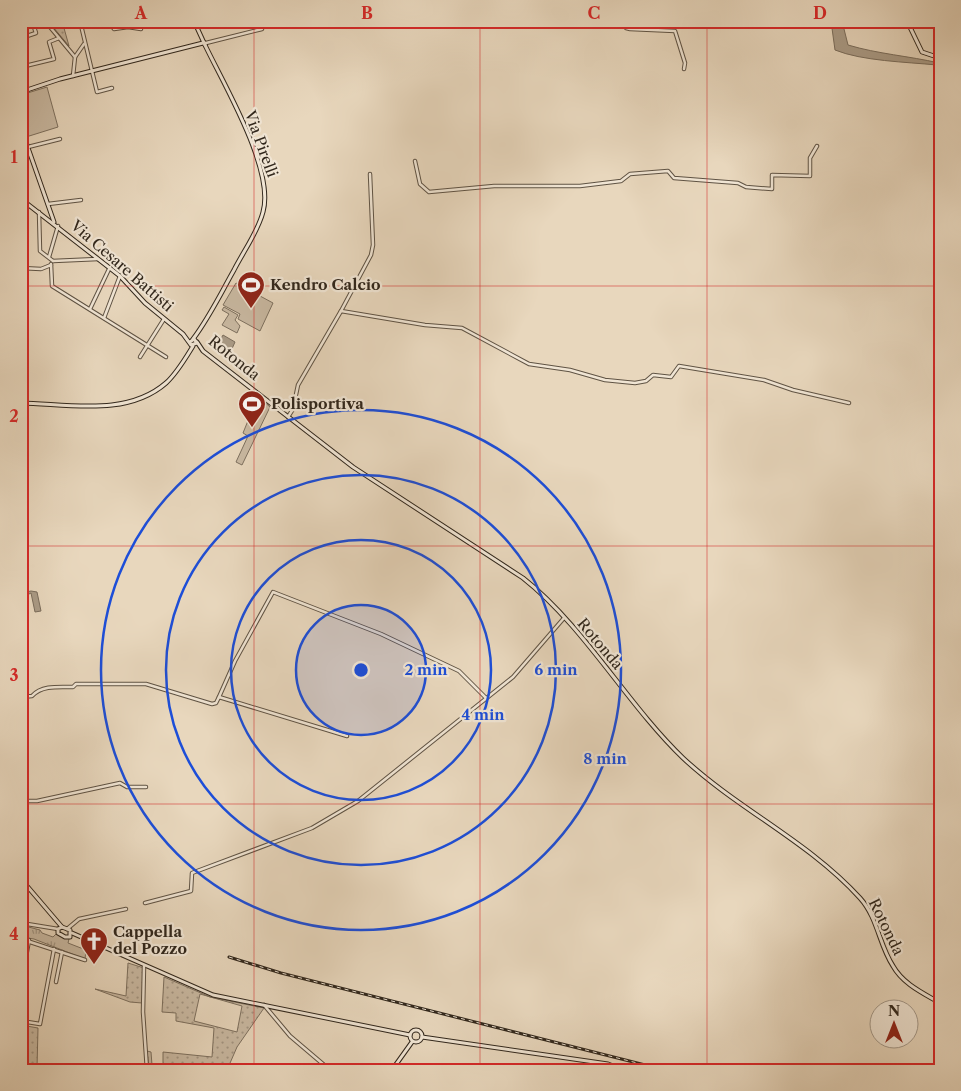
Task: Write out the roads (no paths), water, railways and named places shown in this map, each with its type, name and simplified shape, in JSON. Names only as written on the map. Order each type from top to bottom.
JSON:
[{"type":"main road","name":"Via Pirelli","points":[[21,403],[126,404],[154,392],[174,375],[185,358],[261,218],[265,199],[261,171],[249,138],[194,21]]},
{"type":"main road","points":[[907,21],[922,52],[940,58]]},
{"type":"main road","points":[[21,92],[73,76],[204,43]]},
{"type":"main road","points":[[21,128],[54,222]]},
{"type":"main road","name":"Via Cesare Battisti","points":[[22,200],[54,222],[99,258],[120,276],[145,303],[193,342]]},
{"type":"main road","name":"Rotonda","points":[[193,342],[353,467],[523,578],[546,596],[648,719],[682,756],[731,797],[789,835],[842,880],[862,900],[878,929],[893,967],[905,981],[940,1003]]},
{"type":"main road","points":[[21,881],[54,919],[59,929],[213,995],[410,1035],[417,1030],[422,1037],[608,1064],[623,1070]]},
{"type":"main road","points":[[59,929],[67,929],[71,934]]},
{"type":"main road","points":[[410,1035],[412,1042]]},
{"type":"main road","points":[[412,1042],[418,1042],[422,1037]]},
{"type":"main road","points":[[392,1070],[412,1042]]},
{"type":"street","points":[[21,25],[32,21],[36,33],[21,38]]},
{"type":"street","points":[[45,21],[75,57]]},
{"type":"street","points":[[85,21],[80,22],[97,92],[112,88]]},
{"type":"street","points":[[108,21],[114,29],[128,26],[142,29]]},
{"type":"street","points":[[204,43],[262,28],[261,21]]},
{"type":"street","points":[[625,21],[626,28],[630,29],[675,31],[685,63],[684,69]]},
{"type":"street","points":[[21,67],[54,59],[49,42],[59,38]]},
{"type":"street","points":[[73,76],[75,57],[85,43]]},
{"type":"street","points":[[28,147],[60,139]]},
{"type":"street","points":[[21,153],[26,142]]},
{"type":"street","points":[[415,161],[420,184],[429,192],[494,186],[580,186],[621,181],[630,174],[668,171],[674,178],[738,183],[746,187],[772,189],[772,175],[810,176],[810,158],[818,146]]},
{"type":"street","points":[[288,417],[293,409],[298,385],[320,349],[371,255],[373,245],[370,174]]},
{"type":"street","points":[[21,205],[22,200]]},
{"type":"street","points":[[48,204],[81,200]]},
{"type":"street","points":[[40,212],[38,221],[40,251],[49,257],[52,263],[52,286],[166,357]]},
{"type":"street","points":[[49,257],[58,226]]},
{"type":"street","points":[[21,268],[41,269],[48,268],[52,263],[99,258]]},
{"type":"street","points":[[90,309],[110,268]]},
{"type":"street","points":[[104,318],[120,276]]},
{"type":"street","points":[[341,311],[425,325],[462,328],[529,364],[570,370],[614,382],[642,382],[653,375],[671,378],[679,366],[764,380],[793,390],[849,403]]},
{"type":"street","points":[[140,357],[164,319]]},
{"type":"street","points":[[21,697],[32,696],[37,690],[73,687],[76,684],[146,684],[212,704],[216,703],[235,661],[274,592],[381,634],[459,671],[486,698]]},
{"type":"street","points":[[145,903],[190,891],[192,873],[312,828],[358,801],[522,668],[564,618]]},
{"type":"street","points":[[219,697],[347,736]]},
{"type":"street","points":[[21,801],[37,801],[120,783],[127,788],[146,787]]},
{"type":"street","points":[[67,929],[79,919],[126,908]]},
{"type":"street","points":[[21,923],[42,928],[59,929]]},
{"type":"street","points":[[71,934],[75,923]]},
{"type":"street","points":[[21,939],[63,951],[85,960]]},
{"type":"street","points":[[21,985],[29,940]]},
{"type":"street","points":[[21,1021],[40,1024],[54,949]]},
{"type":"street","points":[[56,982],[63,951]]},
{"type":"street","points":[[144,966],[143,1012],[147,1070]]},
{"type":"street","points":[[264,1005],[290,1036],[330,1070]]},
{"type":"railway","points":[[229,957],[281,973],[665,1070]]},
{"type":"place","name":"Kendro Calcio","points":[[251,309]]},
{"type":"place","name":"Polisportiva","points":[[252,428]]},
{"type":"place","name":"Cappella del Pozzo","points":[[94,965]]}]
